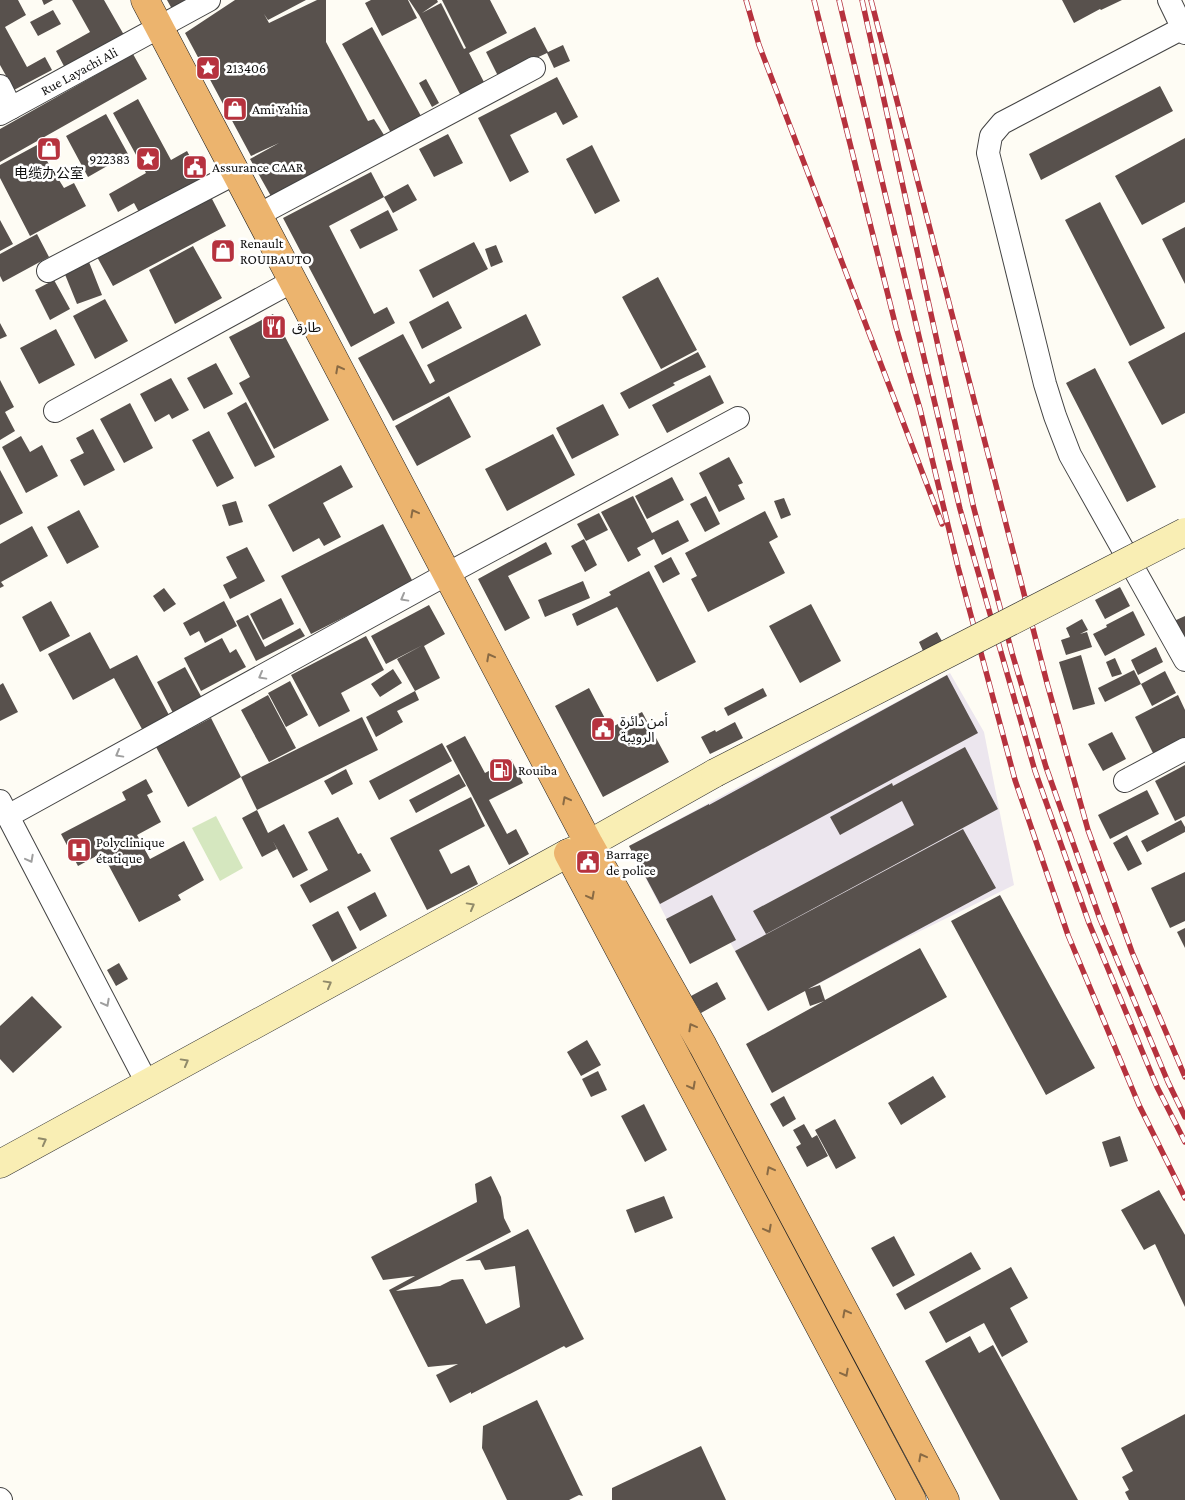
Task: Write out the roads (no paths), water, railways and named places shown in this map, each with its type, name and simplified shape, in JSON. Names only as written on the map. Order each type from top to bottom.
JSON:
[{"type":"highway","points":[[145,0],[447,574],[578,848],[912,1500]]},
{"type":"highway","points":[[578,848],[654,958],[745,1124],[944,1500]]},
{"type":"main road","points":[[0,1164],[715,773],[1185,532]]},
{"type":"street","name":"Rue Layachi Ali","points":[[6,111],[209,0]]},
{"type":"street","points":[[1169,0],[1184,30],[1002,123],[991,136],[988,153],[1045,384],[1070,455],[1185,660]]},
{"type":"street","points":[[258,215],[534,68]]},
{"type":"street","points":[[0,86],[6,111]]},
{"type":"street","points":[[48,271],[236,173]]},
{"type":"street","points":[[55,410],[293,281]]},
{"type":"street","points":[[147,1083],[4,808],[738,418]]},
{"type":"street","points":[[1124,781],[1185,749]]},
{"type":"railway","points":[[746,0],[759,45],[942,524]]},
{"type":"railway","points":[[814,0],[896,327],[920,409],[958,567],[1015,780],[1068,935],[1139,1105],[1185,1198]]},
{"type":"railway","points":[[839,0],[960,509],[1035,771],[1089,923],[1157,1087],[1185,1142]]},
{"type":"railway","points":[[862,0],[973,505],[1012,653],[1046,767],[1100,919],[1168,1082],[1185,1117]]},
{"type":"railway","points":[[871,0],[1047,683],[1088,830],[1132,952],[1185,1077]]},
{"type":"place","name":"213406","points":[[208,68]]},
{"type":"place","name":"Ami Yahia","points":[[235,109]]},
{"type":"place","name":"电缆办公室","points":[[49,149]]},
{"type":"place","name":"922383","points":[[148,159]]},
{"type":"place","name":"Assurance CAAR","points":[[195,167]]},
{"type":"place","name":"Renault ROUIBAUTO","points":[[223,251]]},
{"type":"place","name":"طارق","points":[[274,327]]},
{"type":"place","name":"أمن دائرة الرويبة","points":[[603,729]]},
{"type":"place","name":"Rouiba","points":[[501,770]]},
{"type":"place","name":"Polyclinique étatique","points":[[79,850]]},
{"type":"place","name":"Barrage de police","points":[[588,862]]}]
